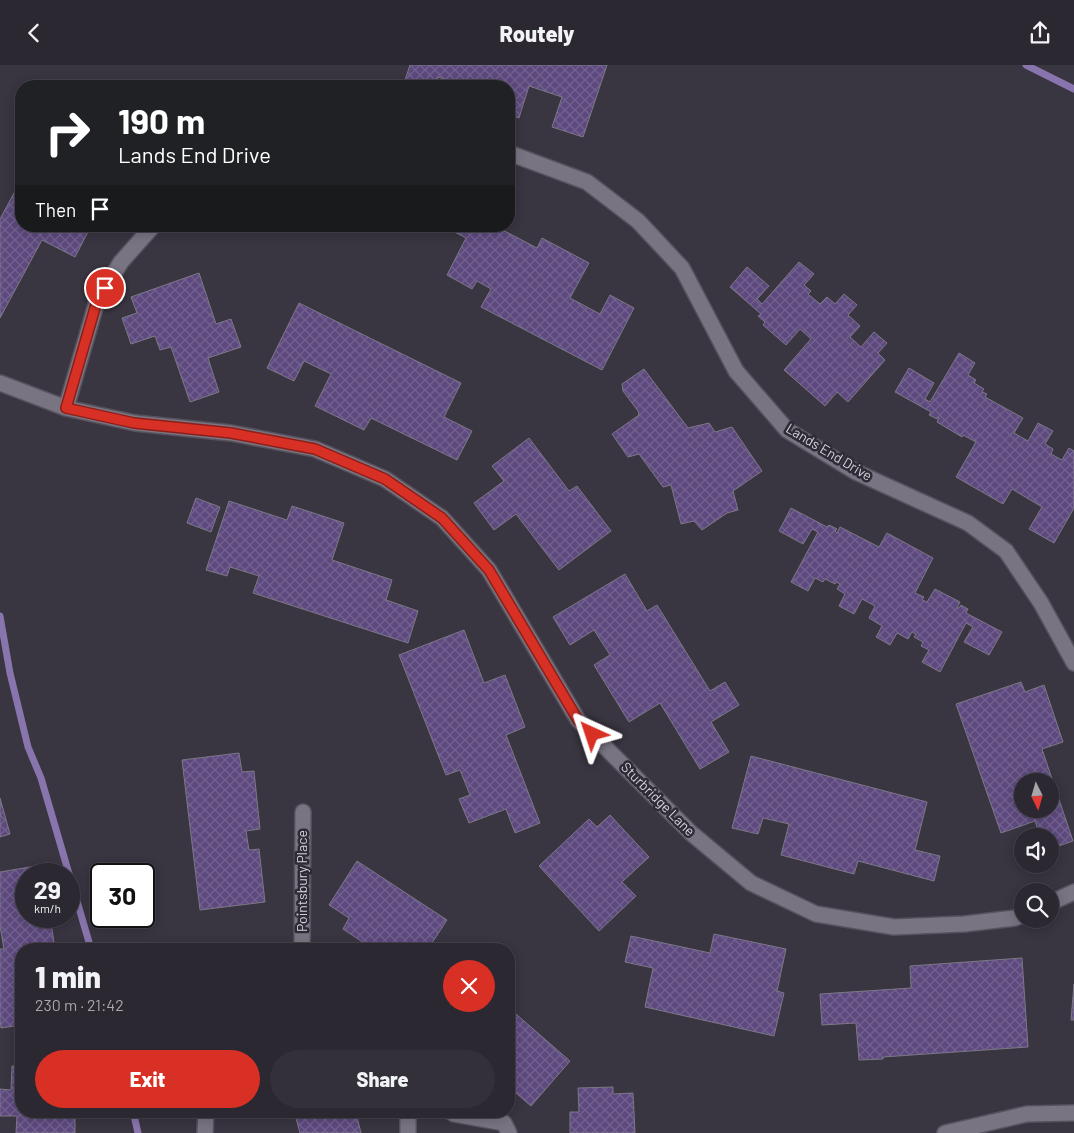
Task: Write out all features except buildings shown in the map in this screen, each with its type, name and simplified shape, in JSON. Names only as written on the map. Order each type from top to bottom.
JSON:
[{"type":"street","name":"Lands End Drive","points":[[515,155],[587,182],[638,221],[682,268],[736,371],[788,430],[856,472],[968,523],[1006,551],[1041,603],[1074,663]]},
{"type":"street","points":[[66,408],[97,301],[121,262],[148,232]]},
{"type":"street","name":"Sturbridge Lane","points":[[0,383],[66,408],[134,423],[231,433],[315,449],[385,479],[442,518],[489,570],[578,720],[691,833],[751,883],[816,913],[894,927],[964,924],[1014,918]]},
{"type":"street","name":"Pointsbury Place","points":[[302,812],[302,943]]},
{"type":"street","points":[[1059,899],[1074,892]]},
{"type":"street","points":[[945,1133],[1027,1114],[1074,1113]]},
{"type":"street","points":[[205,1133],[206,1118]]},
{"type":"street","points":[[408,1118],[408,1133]]},
{"type":"street","points":[[476,1118],[504,1123],[509,1133]]},
{"type":"waterway","points":[[1026,65],[1074,89]]},
{"type":"waterway","points":[[0,616],[10,673],[28,747],[41,778],[89,943]]},
{"type":"waterway","points":[[135,1118],[138,1133]]},
{"type":"route","points":[[105,288],[97,301],[66,408],[134,423],[231,433],[315,449],[385,479],[442,518],[489,570],[578,720],[592,734]]}]
